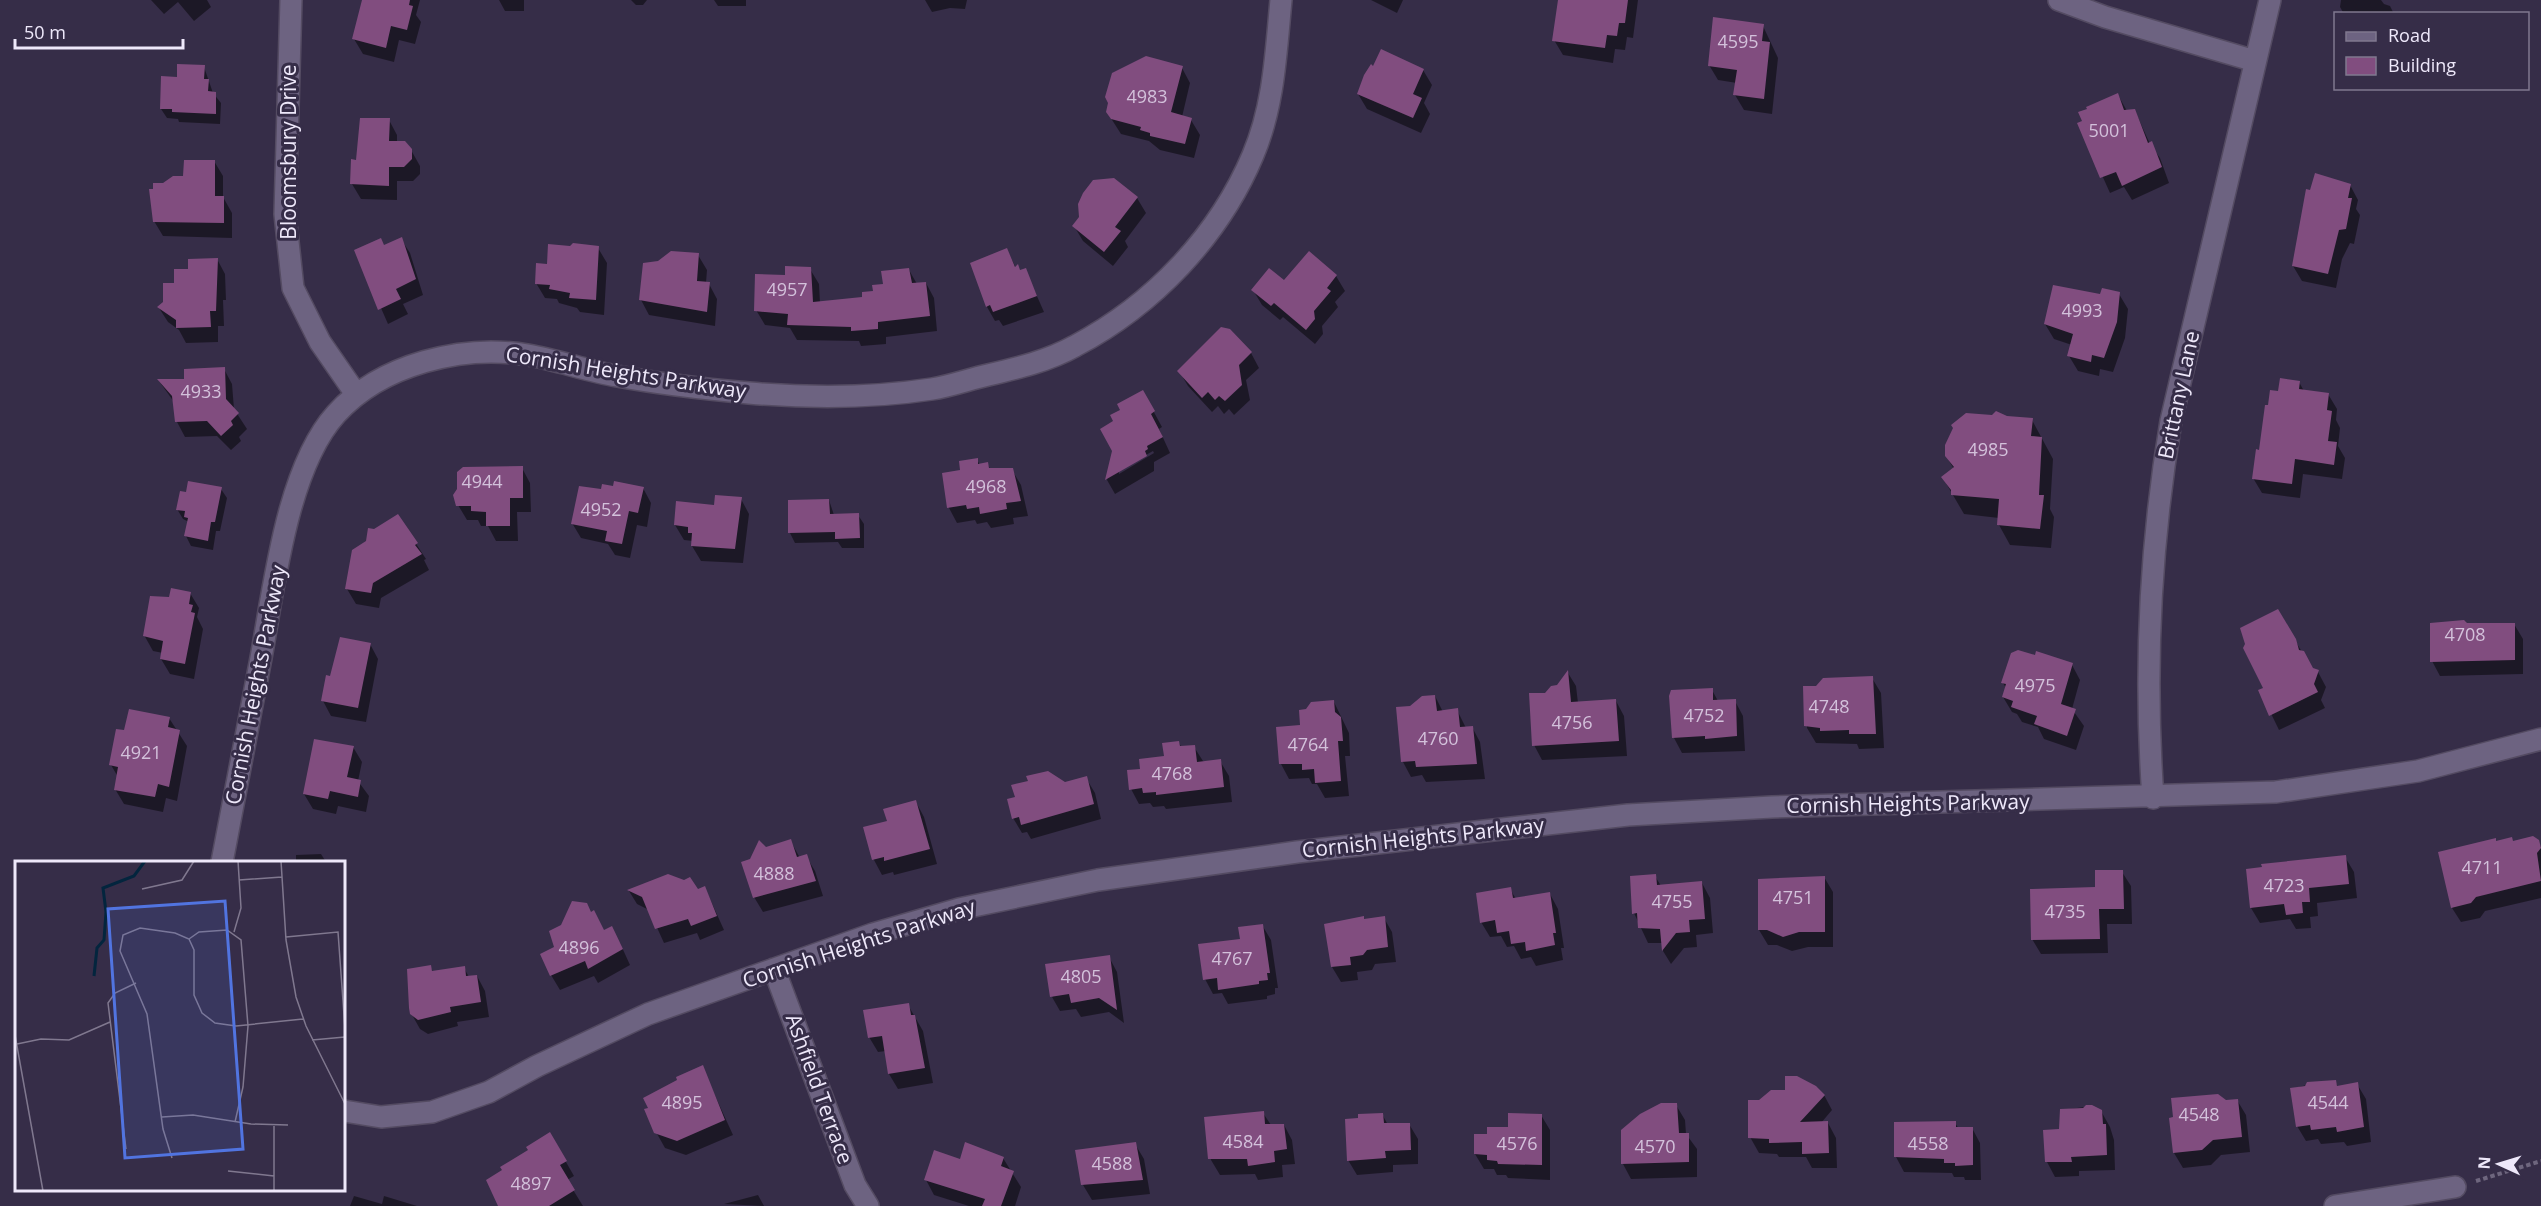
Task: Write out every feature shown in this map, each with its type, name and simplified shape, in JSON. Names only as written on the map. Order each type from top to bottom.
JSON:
[{"type":"street","name":"Bloomsbury Drive","points":[[291,0],[285,214],[293,288],[320,342],[356,394]]},
{"type":"street","name":"Cornish Heights Parkway","points":[[222,861],[283,539],[303,474],[317,441],[333,417],[356,394],[426,360],[477,352],[525,354],[616,376],[750,393],[842,396],[932,389],[1030,365],[1073,348],[1126,315],[1165,281],[1201,242],[1234,196],[1255,151],[1273,91],[1281,0]]},
{"type":"street","points":[[2059,0],[2105,17],[2255,61]]},
{"type":"street","name":"Brittany Lane","points":[[2153,798],[2150,749],[2150,609],[2161,485],[2171,421],[2270,0]]},
{"type":"street","name":"Cornish Heights Parkway","points":[[345,1111],[381,1117],[432,1112],[489,1092],[537,1066],[648,1014],[873,934],[959,909],[1098,880],[1297,852],[1628,815],[1772,807],[2153,798],[2276,792],[2418,771],[2541,739]]},
{"type":"street","name":"Ashfield Terrace","points":[[774,969],[855,1185],[868,1206]]},
{"type":"street","points":[[2335,1206],[2455,1187]]},
{"type":"path","points":[[2455,1187],[2541,1161]]},
{"type":"building","points":[[362,0],[410,0],[409,5],[413,6],[407,30],[391,26],[386,48],[352,39]]},
{"type":"building","points":[[1558,0],[1628,0],[1625,23],[1619,23],[1617,36],[1607,35],[1605,48],[1552,41]]},
{"type":"building","points":[[1713,17],[1764,24],[1762,41],[1770,42],[1764,99],[1733,95],[1737,70],[1708,66]]},
{"type":"building","points":[[1381,49],[1424,69],[1413,94],[1422,98],[1413,118],[1357,94],[1364,75],[1371,64],[1373,66]]},
{"type":"building","points":[[1146,56],[1183,66],[1171,112],[1192,118],[1185,144],[1150,136],[1150,133],[1140,130],[1141,127],[1111,119],[1106,112],[1108,103],[1105,97],[1112,73]]},
{"type":"building","points":[[177,64],[205,65],[204,79],[209,79],[208,91],[216,92],[216,114],[172,112],[172,109],[160,109],[161,76],[177,77]]},
{"type":"building","points":[[2118,93],[2124,110],[2135,109],[2148,143],[2152,141],[2162,167],[2122,186],[2116,172],[2100,178],[2077,123],[2082,121],[2078,112]]},
{"type":"building","points":[[360,118],[390,118],[389,141],[405,141],[412,149],[412,159],[404,167],[389,167],[389,186],[350,184],[351,159],[356,160]]},
{"type":"building","points":[[184,160],[215,160],[215,196],[224,196],[224,223],[153,222],[149,189],[153,189],[153,183],[163,183],[173,176],[183,176]]},
{"type":"building","points":[[2315,173],[2351,184],[2348,198],[2352,198],[2346,229],[2339,230],[2328,274],[2292,266],[2306,189],[2310,190]]},
{"type":"building","points":[[1114,178],[1138,197],[1115,227],[1121,231],[1104,252],[1072,226],[1079,217],[1078,204],[1083,193],[1093,180]]},
{"type":"building","points":[[402,237],[416,279],[396,289],[401,299],[378,310],[354,250],[381,238],[384,245]]},
{"type":"building","points":[[573,243],[599,246],[596,300],[569,298],[570,293],[549,289],[550,285],[535,284],[536,263],[547,264],[548,244],[570,246]]},
{"type":"building","points":[[1007,248],[1015,267],[1018,264],[1020,270],[1026,268],[1037,296],[993,312],[990,305],[986,307],[970,263]]},
{"type":"building","points":[[671,251],[699,253],[697,281],[710,282],[707,312],[639,300],[643,263],[658,261]]},
{"type":"building","points":[[1309,251],[1337,275],[1327,288],[1331,291],[1314,311],[1315,319],[1306,330],[1274,303],[1271,306],[1251,290],[1269,268],[1284,280]]},
{"type":"building","points":[[218,258],[216,311],[210,311],[211,327],[176,328],[176,320],[157,307],[163,302],[163,283],[174,283],[174,269],[188,269],[188,259]]},
{"type":"building","points":[[785,266],[811,267],[813,302],[862,297],[862,292],[873,291],[872,285],[883,284],[881,271],[909,268],[912,283],[926,282],[930,316],[878,322],[878,329],[851,331],[851,327],[787,325],[788,314],[754,311],[755,274],[785,275]]},
{"type":"building","points":[[2053,285],[2100,294],[2102,288],[2120,292],[2117,322],[2104,358],[2092,355],[2091,362],[2067,356],[2073,334],[2044,324]]},
{"type":"building","points":[[1221,327],[1230,329],[1252,352],[1239,365],[1242,385],[1225,401],[1219,396],[1215,400],[1208,392],[1202,398],[1177,371]]},
{"type":"building","points":[[225,367],[226,399],[239,413],[231,421],[233,425],[221,436],[207,421],[175,422],[172,396],[157,379],[184,379],[184,369]]},
{"type":"building","points":[[2280,378],[2300,381],[2299,389],[2329,393],[2327,410],[2332,411],[2328,441],[2337,442],[2334,465],[2295,459],[2292,484],[2252,479],[2256,449],[2259,450],[2265,405],[2268,405],[2270,390],[2278,391]]},
{"type":"building","points":[[1143,390],[1155,411],[1151,414],[1163,437],[1147,446],[1148,449],[1145,451],[1147,456],[1105,480],[1112,451],[1100,429],[1113,421],[1110,415],[1120,410],[1117,404]]},
{"type":"building","points":[[1996,411],[2007,416],[2033,418],[2031,436],[2042,437],[2039,495],[2044,495],[2040,529],[1997,525],[1999,499],[1951,495],[1951,490],[1941,477],[1954,467],[1945,456],[1945,445],[1953,428],[1951,425],[1966,413],[1992,415]]},
{"type":"building","points":[[978,458],[978,464],[988,462],[989,468],[1013,468],[1021,501],[1006,503],[1007,509],[980,514],[979,507],[967,509],[966,505],[947,508],[942,473],[960,470],[959,461]]},
{"type":"building","points":[[523,466],[523,498],[510,498],[510,526],[486,526],[486,512],[471,511],[471,506],[456,506],[453,495],[457,489],[457,472],[463,467]]},
{"type":"building","points":[[188,481],[222,487],[215,522],[211,522],[208,541],[184,536],[188,518],[184,517],[185,511],[176,510],[180,491],[186,492]]},
{"type":"building","points":[[614,481],[644,487],[638,513],[629,511],[622,544],[605,541],[607,531],[571,524],[579,486],[601,489],[602,484],[613,486]]},
{"type":"building","points":[[715,495],[742,497],[735,549],[691,546],[692,533],[688,533],[688,527],[674,525],[676,501],[714,505]]},
{"type":"building","points":[[829,499],[830,514],[859,513],[860,538],[835,539],[835,532],[788,533],[788,500]]},
{"type":"building","points":[[398,514],[418,543],[415,545],[422,554],[373,583],[371,593],[345,589],[352,550],[366,541],[368,528],[374,529]]},
{"type":"building","points":[[171,588],[191,592],[189,604],[193,605],[191,612],[195,613],[185,664],[160,659],[163,641],[143,636],[150,596],[169,597]]},
{"type":"building","points":[[2278,609],[2296,639],[2299,650],[2304,651],[2313,668],[2319,670],[2314,684],[2318,692],[2269,716],[2258,690],[2263,688],[2243,648],[2245,644],[2240,628]]},
{"type":"building","points":[[2464,620],[2467,623],[2515,623],[2515,660],[2430,662],[2430,623]]},
{"type":"building","points":[[340,637],[371,643],[358,708],[321,701],[326,675],[330,676]]},
{"type":"building","points":[[2018,650],[2035,655],[2036,651],[2073,663],[2061,704],[2076,709],[2067,736],[2034,724],[2037,716],[2011,707],[2013,701],[2002,697],[2006,684],[2001,683],[2011,653]]},
{"type":"building","points":[[1568,670],[1571,702],[1616,699],[1619,741],[1532,746],[1529,693],[1545,693],[1551,686],[1557,685]]},
{"type":"building","points":[[1873,676],[1876,734],[1849,734],[1849,730],[1820,731],[1820,728],[1804,726],[1803,686],[1816,686],[1823,678]]},
{"type":"building","points":[[1713,688],[1713,700],[1736,699],[1737,736],[1705,739],[1705,736],[1672,738],[1669,696],[1671,690]]},
{"type":"building","points":[[1435,695],[1437,711],[1458,708],[1460,727],[1473,726],[1477,764],[1416,767],[1415,761],[1401,762],[1396,707],[1410,706],[1422,696]]},
{"type":"building","points":[[1334,700],[1335,712],[1341,717],[1343,741],[1338,741],[1341,781],[1315,783],[1314,769],[1302,770],[1302,764],[1279,764],[1276,727],[1300,725],[1299,710],[1306,709],[1311,702]]},
{"type":"building","points":[[129,709],[170,717],[168,727],[180,730],[169,787],[158,784],[155,797],[114,790],[118,767],[109,765],[116,729],[124,730]]},
{"type":"building","points":[[314,739],[354,746],[347,777],[361,780],[358,797],[330,791],[328,799],[303,794]]},
{"type":"building","points":[[1179,741],[1180,746],[1195,745],[1197,762],[1221,759],[1224,787],[1156,795],[1156,792],[1143,793],[1142,788],[1129,790],[1127,770],[1140,769],[1139,759],[1164,756],[1162,743]]},
{"type":"building","points":[[1048,771],[1065,782],[1087,776],[1094,804],[1021,825],[1019,817],[1012,819],[1007,799],[1015,797],[1011,785],[1028,781],[1026,776]]},
{"type":"building","points":[[916,800],[930,849],[884,861],[884,857],[872,860],[863,827],[887,821],[883,809]]},
{"type":"building","points":[[2533,836],[2539,840],[2541,848],[2537,853],[2541,881],[2476,897],[2471,903],[2451,908],[2438,852],[2496,838],[2496,841],[2512,837],[2513,841]]},
{"type":"building","points":[[791,839],[797,857],[807,854],[816,881],[753,898],[741,862],[750,859],[759,840],[766,847]]},
{"type":"building","points":[[2346,855],[2349,884],[2309,888],[2310,902],[2302,902],[2303,913],[2286,915],[2284,904],[2250,908],[2246,869],[2262,867],[2261,864]]},
{"type":"building","points":[[2095,870],[2123,870],[2124,909],[2099,909],[2100,939],[2031,940],[2030,889],[2095,887]]},
{"type":"building","points":[[668,874],[684,880],[690,877],[698,889],[705,886],[717,916],[691,926],[688,919],[655,929],[642,897],[627,890]]},
{"type":"building","points":[[1656,874],[1657,885],[1702,881],[1705,919],[1689,920],[1690,932],[1676,933],[1662,951],[1660,929],[1638,928],[1637,913],[1632,914],[1630,876]]},
{"type":"building","points":[[1825,876],[1825,932],[1799,932],[1783,937],[1767,930],[1758,930],[1758,879]]},
{"type":"building","points":[[1511,887],[1513,898],[1550,892],[1556,933],[1553,933],[1555,945],[1526,951],[1525,942],[1511,944],[1509,931],[1497,933],[1495,920],[1480,923],[1476,893]]},
{"type":"building","points":[[572,901],[587,903],[591,912],[594,910],[604,930],[612,926],[623,949],[588,969],[585,961],[550,976],[540,954],[554,947],[549,931],[561,925]]},
{"type":"building","points":[[1364,916],[1364,919],[1385,916],[1388,947],[1367,950],[1363,955],[1350,957],[1351,965],[1331,967],[1324,924]]},
{"type":"building","points":[[1263,924],[1270,973],[1267,973],[1268,980],[1259,981],[1259,984],[1218,990],[1217,978],[1203,980],[1198,944],[1240,939],[1238,927]]},
{"type":"building","points":[[1110,955],[1117,1010],[1099,998],[1071,1003],[1069,994],[1050,997],[1045,964]]},
{"type":"building","points":[[431,965],[432,971],[465,966],[466,976],[477,975],[481,1002],[450,1007],[451,1012],[418,1020],[410,1014],[407,969]]},
{"type":"building","points":[[909,1003],[911,1015],[915,1015],[925,1068],[888,1074],[882,1036],[868,1038],[863,1010]]},
{"type":"building","points":[[703,1065],[725,1120],[677,1141],[654,1133],[644,1109],[648,1108],[643,1098],[677,1080],[676,1077]]},
{"type":"building","points":[[1785,1076],[1797,1076],[1816,1086],[1825,1095],[1800,1122],[1828,1121],[1829,1153],[1802,1154],[1802,1142],[1769,1143],[1769,1139],[1748,1138],[1748,1100],[1759,1100],[1771,1090],[1785,1090]]},
{"type":"building","points":[[2336,1080],[2337,1086],[2358,1082],[2364,1127],[2337,1132],[2336,1127],[2311,1130],[2310,1125],[2296,1127],[2290,1088],[2305,1086],[2307,1082]]},
{"type":"building","points":[[2218,1094],[2226,1100],[2238,1099],[2242,1137],[2213,1140],[2202,1150],[2173,1153],[2169,1118],[2173,1117],[2171,1098]]},
{"type":"building","points":[[1661,1103],[1677,1103],[1679,1133],[1689,1133],[1689,1162],[1621,1164],[1621,1130],[1640,1114]]},
{"type":"building","points":[[2086,1105],[2102,1110],[2103,1124],[2106,1124],[2107,1155],[2071,1157],[2072,1162],[2045,1162],[2043,1130],[2059,1129],[2060,1109],[2083,1108]]},
{"type":"building","points":[[1264,1111],[1265,1124],[1284,1124],[1287,1149],[1274,1151],[1275,1162],[1248,1166],[1247,1159],[1208,1159],[1204,1117]]},
{"type":"building","points":[[1383,1113],[1384,1123],[1410,1123],[1411,1150],[1385,1151],[1386,1158],[1347,1161],[1345,1119],[1358,1118],[1358,1114]]},
{"type":"building","points":[[1508,1113],[1542,1114],[1542,1165],[1498,1164],[1497,1161],[1487,1160],[1487,1155],[1474,1154],[1474,1134],[1487,1134],[1487,1127],[1508,1127]]},
{"type":"building","points":[[1956,1121],[1956,1127],[1973,1127],[1973,1165],[1955,1166],[1955,1163],[1944,1163],[1944,1159],[1894,1157],[1894,1122]]},
{"type":"building","points":[[550,1132],[567,1161],[560,1165],[575,1190],[549,1206],[498,1206],[486,1180],[502,1170],[500,1167],[528,1150],[526,1147]]},
{"type":"building","points":[[965,1142],[1004,1157],[1001,1166],[1014,1171],[1001,1206],[982,1206],[985,1199],[924,1180],[934,1150],[960,1159]]},
{"type":"building","points":[[1136,1142],[1143,1180],[1081,1185],[1075,1150]]}]
